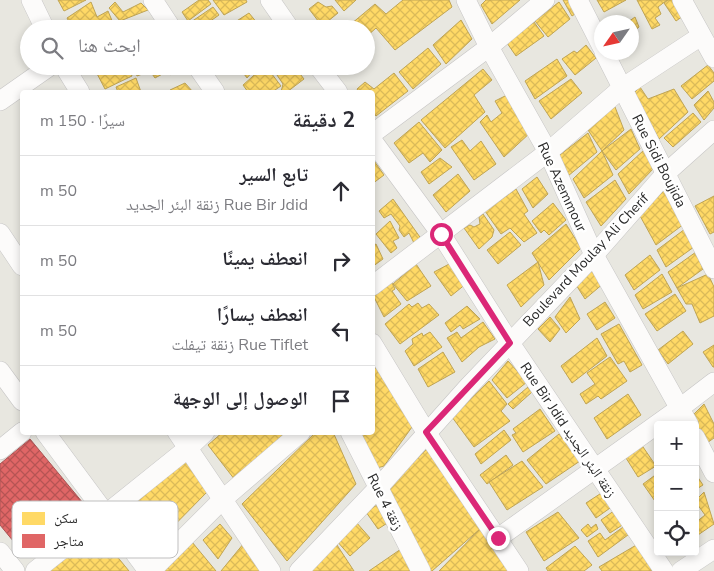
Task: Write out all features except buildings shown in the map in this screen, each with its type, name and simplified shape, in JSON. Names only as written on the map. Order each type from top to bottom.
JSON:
[{"type":"street","points":[[31,0],[41,20]]},
{"type":"street","points":[[153,0],[166,20]]},
{"type":"street","name":"Rue Azemmour","points":[[466,0],[489,46],[548,152],[594,255],[685,417]]},
{"type":"street","points":[[375,132],[489,46],[545,0]]},
{"type":"street","points":[[578,0],[594,31]]},
{"type":"street","points":[[682,0],[714,58]]},
{"type":"street","points":[[279,4],[286,20]]},
{"type":"street","points":[[375,284],[548,152],[622,88],[701,36]]},
{"type":"street","name":"Rue Sidi Boujida","points":[[608,60],[714,269]]},
{"type":"street","points":[[0,101],[37,75]]},
{"type":"street","points":[[70,75],[79,90]]},
{"type":"street","points":[[203,75],[214,90]]},
{"type":"street","points":[[325,75],[336,90]]},
{"type":"street","name":"Boulevard Moulay Ali Cherif","points":[[299,571],[378,488],[426,432],[594,255],[666,173],[714,130]]},
{"type":"street","name":"Rue Bir Jdid زنقة البئر الجديد","points":[[375,144],[441,234],[510,343],[664,571]]},
{"type":"street","points":[[0,233],[20,263]]},
{"type":"street","points":[[375,355],[519,571]]},
{"type":"street","points":[[0,370],[20,398]]},
{"type":"street","points":[[498,538],[594,469],[685,417],[714,382]]},
{"type":"street","points":[[0,450],[20,434]]},
{"type":"street","points":[[47,435],[95,501]]},
{"type":"street","points":[[178,435],[271,571]]},
{"type":"street","points":[[122,501],[202,435]]},
{"type":"street","points":[[178,543],[222,500],[298,435]]},
{"type":"street","name":"Rue 4 زنقة","points":[[352,435],[421,571]]},
{"type":"street","points":[[699,445],[714,473]]},
{"type":"street","points":[[681,571],[714,549]]},
{"type":"street","points":[[0,552],[15,571]]},
{"type":"street","points":[[35,571],[51,558]]},
{"type":"street","points":[[139,558],[149,571],[162,558]]},
{"type":"route","points":[[441,234],[510,343],[426,432],[498,538]]}]
